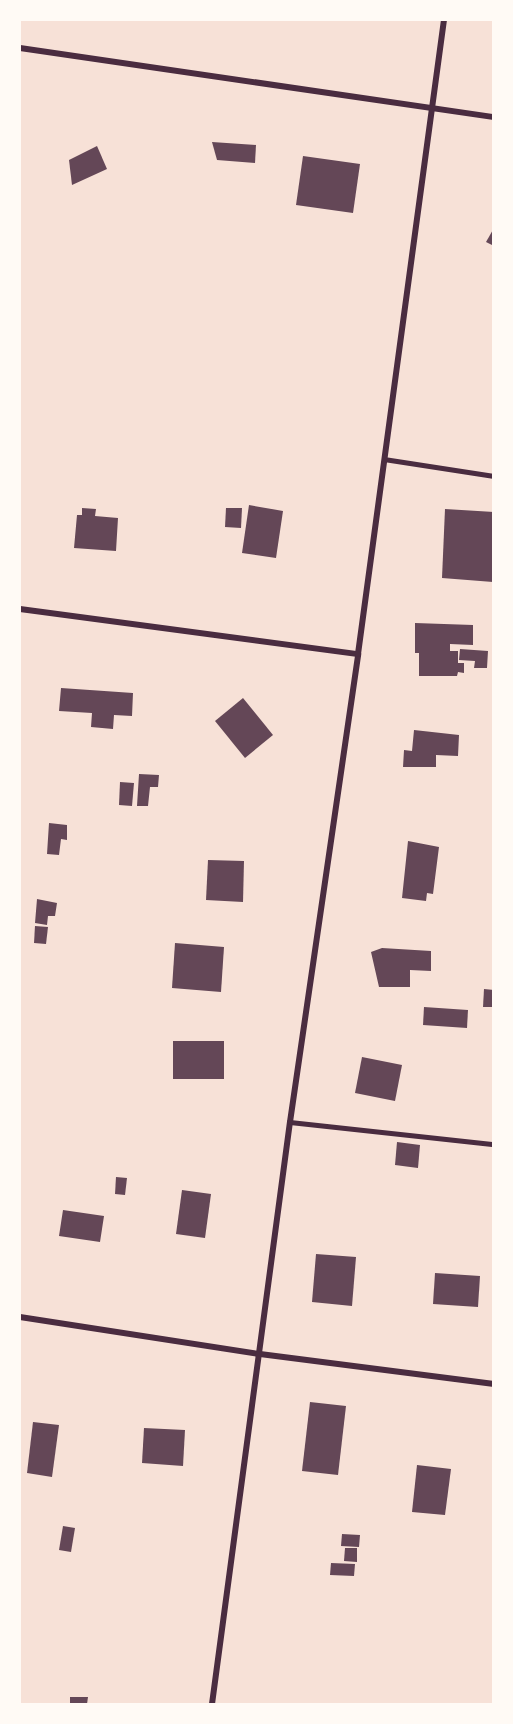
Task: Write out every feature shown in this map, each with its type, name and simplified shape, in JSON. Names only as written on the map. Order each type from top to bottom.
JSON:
[{"type":"street","points":[[212,1704],[290,1122],[358,654],[444,20]]},
{"type":"street","points":[[20,48],[494,117]]},
{"type":"street","points":[[20,609],[358,654]]},
{"type":"street","points":[[20,1317],[260,1354],[494,1384]]},
{"type":"lane","points":[[384,459],[494,476]]},
{"type":"lane","points":[[290,1122],[494,1144]]},
{"type":"building","points":[[212,142],[256,145],[255,163],[217,160]]},
{"type":"building","points":[[97,146],[107,169],[72,185],[69,160]]},
{"type":"building","points":[[303,156],[360,164],[353,213],[296,205]]},
{"type":"building","points":[[494,228],[494,246],[486,242]]},
{"type":"building","points":[[249,505],[283,511],[276,558],[242,553]]},
{"type":"building","points":[[82,508],[96,509],[95,516],[118,518],[116,551],[74,548],[77,515],[82,515]]},
{"type":"building","points":[[226,508],[242,508],[241,528],[225,527]]},
{"type":"building","points":[[445,509],[494,512],[493,582],[442,578]]},
{"type":"building","points":[[415,623],[473,625],[473,645],[450,644],[450,651],[458,651],[458,663],[464,663],[464,673],[458,672],[457,676],[419,676],[419,653],[415,653]]},
{"type":"building","points":[[460,649],[488,651],[487,668],[474,668],[475,661],[459,660]]},
{"type":"building","points":[[61,688],[133,693],[132,716],[114,715],[113,729],[91,727],[92,713],[59,711]]},
{"type":"building","points":[[243,698],[273,735],[245,758],[215,721]]},
{"type":"building","points":[[414,730],[459,735],[458,756],[436,755],[436,767],[403,767],[404,750],[412,751]]},
{"type":"building","points":[[139,774],[159,775],[158,787],[150,787],[148,806],[137,806]]},
{"type":"building","points":[[120,782],[134,783],[132,806],[119,805]]},
{"type":"building","points":[[49,823],[67,825],[67,840],[61,839],[59,855],[47,854]]},
{"type":"building","points":[[408,841],[439,847],[433,894],[427,893],[426,901],[402,898]]},
{"type":"building","points":[[208,860],[244,861],[243,902],[206,900]]},
{"type":"building","points":[[37,899],[57,903],[55,916],[48,916],[47,925],[35,923]]},
{"type":"building","points":[[35,926],[48,927],[46,944],[34,943]]},
{"type":"building","points":[[175,943],[224,947],[221,992],[172,988]]},
{"type":"building","points":[[382,948],[431,951],[431,971],[410,970],[410,987],[379,987],[371,952]]},
{"type":"building","points":[[484,989],[494,990],[494,1007],[483,1007]]},
{"type":"building","points":[[424,1007],[468,1010],[467,1028],[423,1025]]},
{"type":"building","points":[[173,1041],[224,1041],[224,1079],[173,1079]]},
{"type":"building","points":[[362,1057],[402,1065],[395,1101],[355,1093]]},
{"type":"building","points":[[397,1142],[420,1145],[418,1168],[395,1165]]},
{"type":"building","points":[[116,1177],[127,1178],[125,1195],[115,1194]]},
{"type":"building","points":[[182,1190],[211,1194],[205,1238],[176,1234]]},
{"type":"building","points":[[63,1210],[104,1216],[100,1242],[59,1236]]},
{"type":"building","points":[[316,1254],[356,1257],[352,1306],[312,1302]]},
{"type":"building","points":[[435,1273],[480,1276],[478,1307],[433,1304]]},
{"type":"building","points":[[310,1402],[346,1406],[338,1475],[302,1471]]},
{"type":"building","points":[[33,1422],[59,1425],[52,1477],[27,1473]]},
{"type":"building","points":[[144,1428],[185,1430],[183,1466],[142,1463]]},
{"type":"building","points":[[417,1465],[451,1469],[445,1515],[412,1512]]},
{"type":"building","points":[[63,1526],[75,1528],[71,1552],[59,1550]]},
{"type":"building","points":[[342,1534],[360,1535],[359,1547],[341,1546]]},
{"type":"building","points":[[345,1548],[357,1548],[357,1562],[344,1561]]},
{"type":"building","points":[[331,1563],[355,1564],[354,1576],[330,1575]]},
{"type":"building","points":[[70,1697],[88,1697],[87,1704],[70,1704]]}]
